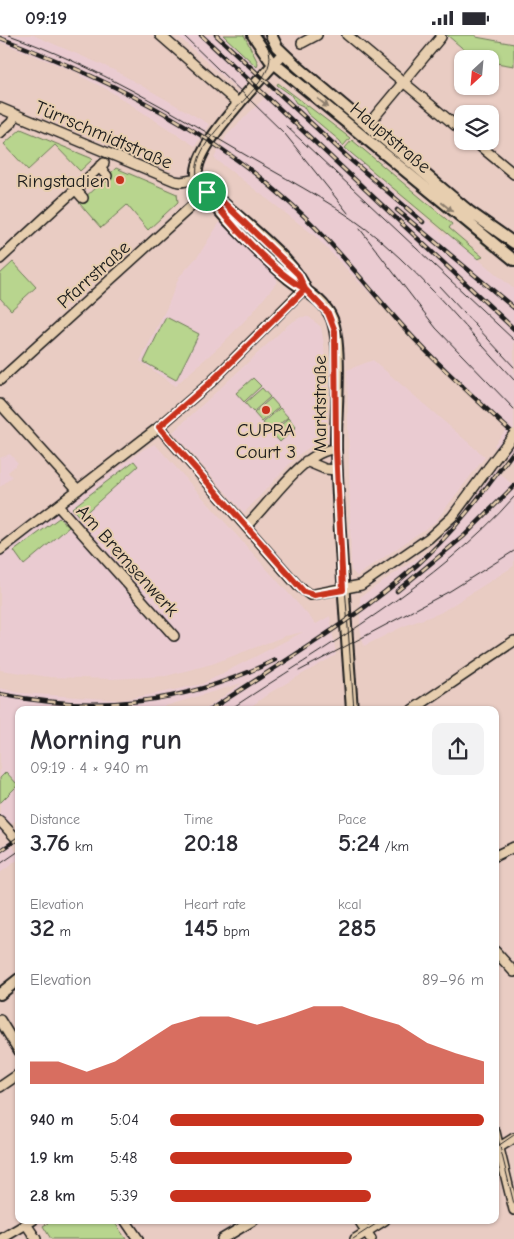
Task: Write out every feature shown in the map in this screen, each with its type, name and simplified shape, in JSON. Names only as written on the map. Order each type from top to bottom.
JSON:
[{"type":"main road","name":"Hauptstraße","points":[[254,35],[263,52],[275,64],[514,260]]},
{"type":"main road","name":"Hauptstraße","points":[[271,35],[283,53],[368,126],[470,212],[513,240]]},
{"type":"main road","points":[[198,179],[197,168],[220,125],[283,53]]},
{"type":"main road","name":"Marktstraße","points":[[198,179],[220,212],[327,311],[335,331],[336,449],[343,590],[352,706]]},
{"type":"main road","points":[[503,251],[513,240]]},
{"type":"main road","points":[[0,994],[15,982]]},
{"type":"street","points":[[160,35],[239,105]]},
{"type":"street","points":[[302,43],[317,35]]},
{"type":"street","points":[[347,35],[454,124]]},
{"type":"street","points":[[368,126],[441,37]]},
{"type":"street","name":"Türrschmidtstraße","points":[[0,108],[172,180],[181,183],[198,179]]},
{"type":"street","points":[[0,133],[12,121],[15,114]]},
{"type":"street","points":[[485,150],[514,174]]},
{"type":"street","points":[[0,259],[102,165],[107,175]]},
{"type":"street","points":[[75,189],[83,198]]},
{"type":"street","name":"Pfarrstraße","points":[[0,380],[207,192]]},
{"type":"street","points":[[0,550],[159,427],[211,382],[305,289]]},
{"type":"street","points":[[0,404],[78,490]]},
{"type":"street","points":[[159,427],[298,586],[310,595],[361,585],[437,533],[452,517],[514,434]]},
{"type":"street","points":[[246,526],[306,461],[326,449],[336,449]]},
{"type":"street","points":[[306,461],[325,469],[337,470]]},
{"type":"street","name":"Am Bremsenwerk","points":[[58,506],[174,636]]},
{"type":"street","points":[[418,706],[514,641]]},
{"type":"street","points":[[0,821],[15,837]]},
{"type":"street","points":[[499,854],[514,847]]},
{"type":"street","points":[[499,955],[514,972]]},
{"type":"street","points":[[0,1020],[15,1044]]},
{"type":"street","points":[[0,1087],[15,1077]]},
{"type":"street","points":[[499,1148],[514,1138]]},
{"type":"street","points":[[499,1156],[514,1210]]},
{"type":"street","points":[[1,1239],[26,1224]]},
{"type":"street","points":[[31,1224],[36,1239]]},
{"type":"street","points":[[128,1224],[138,1239]]},
{"type":"street","points":[[222,1239],[247,1224]]},
{"type":"street","points":[[361,1224],[368,1235]]},
{"type":"street","points":[[355,1239],[368,1235],[380,1224]]},
{"type":"shaded area","points":[[0,35],[33,35],[114,70],[209,124],[195,146],[108,90],[80,76],[81,74],[0,42]]},
{"type":"shaded area","points":[[177,35],[223,35],[259,69],[239,91]]},
{"type":"shaded area","points":[[277,85],[291,95],[299,106],[303,106],[308,114],[380,179],[392,187],[391,189],[445,235],[448,234],[514,289],[514,463],[494,445],[506,430],[417,343],[314,235],[214,158],[227,135]]},
{"type":"shaded area","points":[[220,222],[276,277],[277,282],[253,312],[222,344],[175,386],[140,361],[168,305],[179,277],[198,256]]},
{"type":"shaded area","points":[[301,317],[309,317],[321,327],[324,345],[328,434],[297,456],[244,513],[173,432],[289,324]]},
{"type":"shaded area","points":[[373,360],[485,457],[435,522],[357,576],[351,570],[347,370]]},
{"type":"shaded area","points":[[155,444],[316,624],[330,616],[336,655],[271,692],[252,706],[210,706],[242,683],[165,706],[15,706],[15,821],[0,834],[0,688],[21,693],[120,700],[159,693],[202,684],[303,632],[285,636],[212,664],[166,676],[112,679],[49,677],[0,670],[0,555],[144,449]]},
{"type":"shaded area","points":[[10,454],[18,463],[8,472],[12,477],[0,487],[0,458]]},
{"type":"shaded area","points":[[495,469],[514,486],[514,566],[440,613],[404,626],[364,646],[360,629],[360,597],[429,550],[467,508]]},
{"type":"shaded area","points":[[9,841],[15,850],[15,862],[0,873],[0,847]]},
{"type":"green space","points":[[223,35],[244,35],[258,63],[257,67]]},
{"type":"green space","points":[[447,35],[476,35],[476,37],[514,44],[514,66],[499,64],[499,50],[464,50]]},
{"type":"green space","points":[[288,82],[494,251],[493,252]]},
{"type":"green space","points":[[278,83],[350,138],[343,146],[340,141],[308,114],[303,106],[296,103],[291,95],[277,85]]},
{"type":"green space","points":[[21,129],[93,159],[80,171],[55,145],[28,170],[4,144]]},
{"type":"green space","points":[[352,140],[452,224],[449,228],[483,257],[478,259],[345,148]]},
{"type":"green space","points":[[116,168],[177,194],[178,202],[148,230],[127,205],[101,228],[79,203]]},
{"type":"green space","points":[[13,262],[36,287],[11,310],[0,298],[0,274]]},
{"type":"green space","points":[[166,317],[199,334],[176,380],[144,362]]},
{"type":"green space","points":[[253,378],[261,386],[244,402],[236,393]]},
{"type":"green space","points":[[262,388],[270,397],[253,412],[245,403]]},
{"type":"green space","name":"CUPRA Court 3","points":[[271,398],[279,407],[262,422],[254,413]]},
{"type":"green space","points":[[280,408],[288,417],[271,432],[263,423]]},
{"type":"green space","points":[[289,418],[296,427],[280,442],[272,433]]},
{"type":"green space","points":[[134,461],[138,466],[80,518],[72,508]]},
{"type":"green space","points":[[59,518],[69,527],[24,565],[14,551]]},
{"type":"green space","points":[[6,772],[15,782],[15,788],[0,803],[0,778]]},
{"type":"green space","points":[[46,1224],[116,1224],[126,1239],[51,1239],[43,1226]]},
{"type":"tram line","points":[[9,35],[73,61],[134,91],[335,207],[366,229],[399,257],[514,380]]},
{"type":"tram line","points":[[183,35],[285,134],[348,213]]},
{"type":"tram line","points":[[262,35],[269,53],[269,64],[262,78],[250,94],[207,143],[199,159],[197,176],[205,193],[294,279],[325,305],[334,322],[338,349],[341,531],[354,706]]},
{"type":"tram line","points":[[286,126],[514,340]]},
{"type":"tram line","points":[[360,229],[436,328],[514,409]]},
{"type":"tram line","points":[[439,286],[514,367]]},
{"type":"tram line","points":[[235,706],[416,586],[484,529],[514,497]]},
{"type":"tram line","points":[[299,671],[450,591],[514,551]]},
{"type":"tram line","points":[[0,864],[15,854]]},
{"type":"tram line","points":[[499,1145],[514,1135]]},
{"type":"tram line","points":[[499,1142],[514,1204]]},
{"type":"tram line","points":[[353,1239],[376,1224]]},
{"type":"railway","points":[[201,35],[514,329]]},
{"type":"railway","points":[[216,35],[352,161],[423,222]]},
{"type":"railway","points":[[0,38],[75,68],[148,104],[184,125],[251,170],[316,228],[392,315],[460,384],[514,434]]},
{"type":"railway","points":[[397,210],[514,308]]},
{"type":"railway","points":[[216,706],[344,622],[418,564],[469,510],[514,451]]},
{"type":"railway","points":[[397,591],[464,536],[514,486]]},
{"type":"railway","points":[[0,694],[71,703],[106,704],[140,701],[208,687],[275,660]]},
{"type":"railway","points":[[0,851],[15,841]]},
{"type":"place","name":"Ringstadien","points":[[120,180]]},
{"type":"place","name":"CUPRA Court 3","points":[[266,410]]},
{"type":"route","points":[[207,192],[220,212],[238,230],[287,276],[305,289],[211,382],[159,427],[304,592],[314,595],[343,590],[336,449],[337,348],[333,323],[330,315],[319,301],[305,289],[298,274],[224,203],[207,192]]}]
